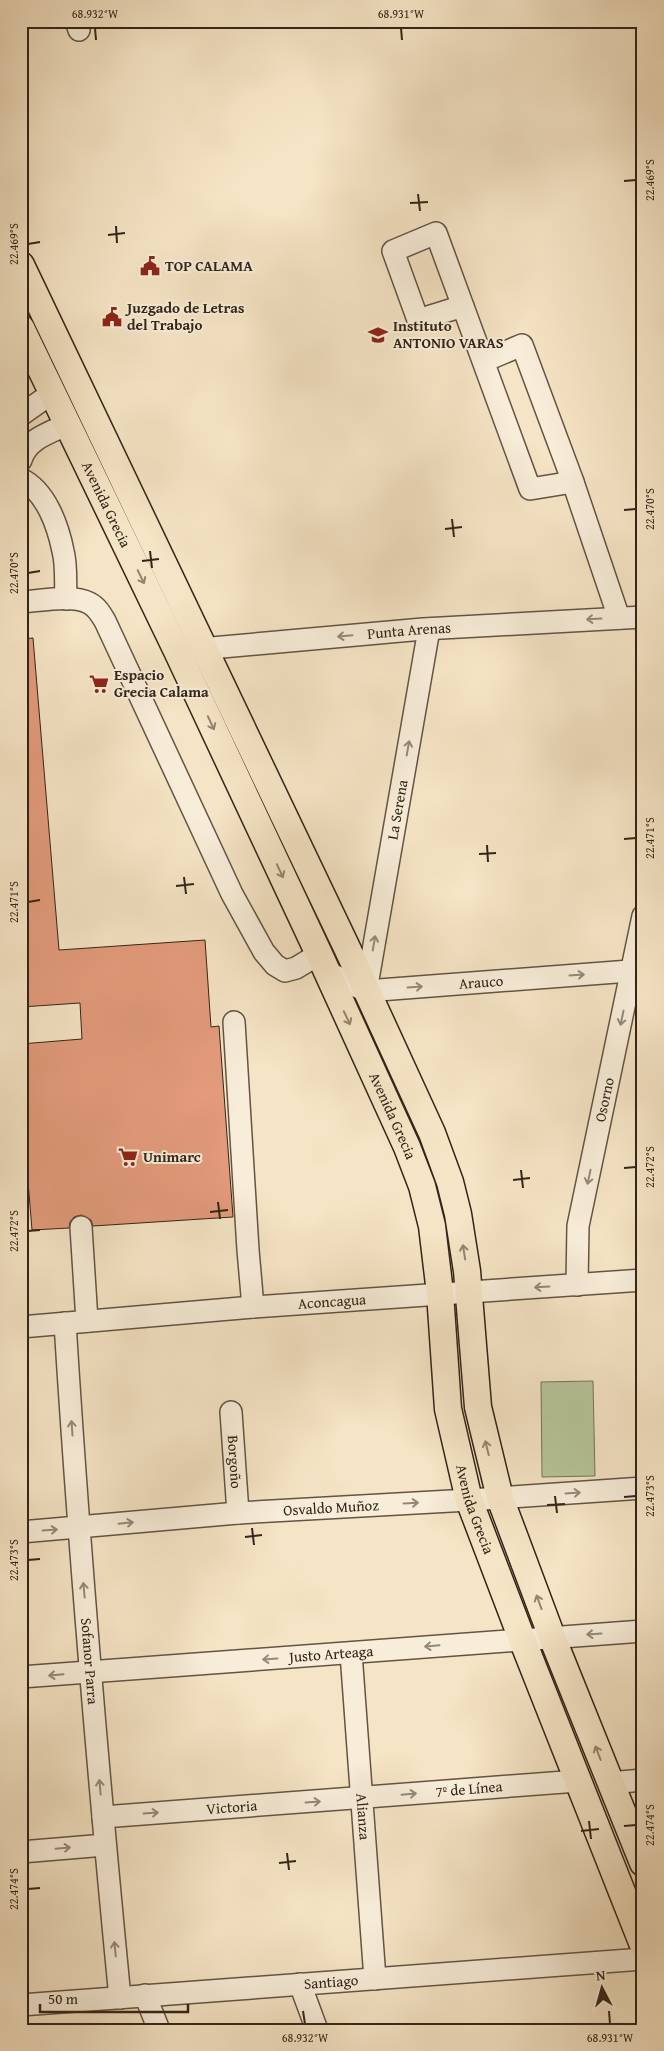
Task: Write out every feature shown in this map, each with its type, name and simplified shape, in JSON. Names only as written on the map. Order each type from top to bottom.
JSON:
[{"type":"main road","name":"Avenida Grecia","points":[[21,265],[432,1133],[450,1182],[458,1214],[469,1292],[478,1407],[500,1498],[552,1637],[643,1863]]},
{"type":"main road","name":"Avenida Grecia","points":[[21,328],[177,651],[407,1147],[422,1186],[432,1226],[440,1293],[448,1409],[469,1500],[643,1945]]},
{"type":"street","points":[[463,306],[530,489],[573,482]]},
{"type":"street","points":[[484,361],[522,345],[573,482],[619,618]]},
{"type":"street","points":[[21,415],[52,393]]},
{"type":"street","points":[[66,599],[64,553],[57,531],[43,500],[22,471],[24,451],[28,445],[68,424]]},
{"type":"street","points":[[21,602],[66,599],[88,602],[98,609],[232,894],[264,952],[275,965],[285,971],[322,962],[366,991]]},
{"type":"street","name":"Punta Arenas","points":[[177,651],[429,629],[643,617]]},
{"type":"street","name":"La Serena","points":[[366,991],[429,629]]},
{"type":"street","name":"Osorno","points":[[577,1285],[578,1226],[638,970],[643,916]]},
{"type":"street","name":"Arauco","points":[[366,991],[638,970]]},
{"type":"street","points":[[234,1022],[253,1307]]},
{"type":"street","points":[[81,1227],[87,1321]]},
{"type":"street","name":"Aconcagua","points":[[21,1327],[253,1307],[643,1280]]},
{"type":"street","name":"Sofanor Parra","points":[[65,1323],[78,1528],[120,1998]]},
{"type":"street","name":"Borgoño","points":[[231,1412],[238,1512]]},
{"type":"street","name":"Osvaldo Muñoz","points":[[21,1532],[238,1512],[469,1500],[643,1488]]},
{"type":"street","name":"Justo Arteaga","points":[[21,1677],[643,1631]]},
{"type":"street","name":"Alianza","points":[[351,1653],[375,1979]]},
{"type":"street","name":"7º de Línea","points":[[361,1798],[578,1780]]},
{"type":"street","points":[[609,1782],[643,1780]]},
{"type":"street","name":"Victoria","points":[[103,1817],[361,1798]]},
{"type":"street","points":[[21,1852],[105,1845]]},
{"type":"street","name":"Santiago","points":[[21,2005],[643,1960]]},
{"type":"street","points":[[300,1984],[317,2030]]},
{"type":"street","points":[[145,1996],[159,2030]]},
{"type":"green space","points":[[593,1381],[595,1476],[542,1477],[541,1382]]},
{"type":"building","name":"Unimarc","points":[[33,638],[59,950],[205,940],[211,1027],[219,1026],[233,1217],[93,1226],[91,1220],[81,1215],[74,1217],[70,1222],[69,1228],[32,1230],[21,1097],[21,1044],[82,1039],[80,1003],[21,1007],[21,639]]},
{"type":"place","name":"TOP CALAMA","points":[[150,266]]},
{"type":"place","name":"Juzgado de Letras del Trabajo","points":[[112,317]]},
{"type":"place","name":"Instituto ANTONIO VARAS","points":[[378,335]]},
{"type":"place","name":"Espacio Grecia Calama","points":[[99,684]]},
{"type":"place","name":"Unimarc","points":[[128,1157]]}]
